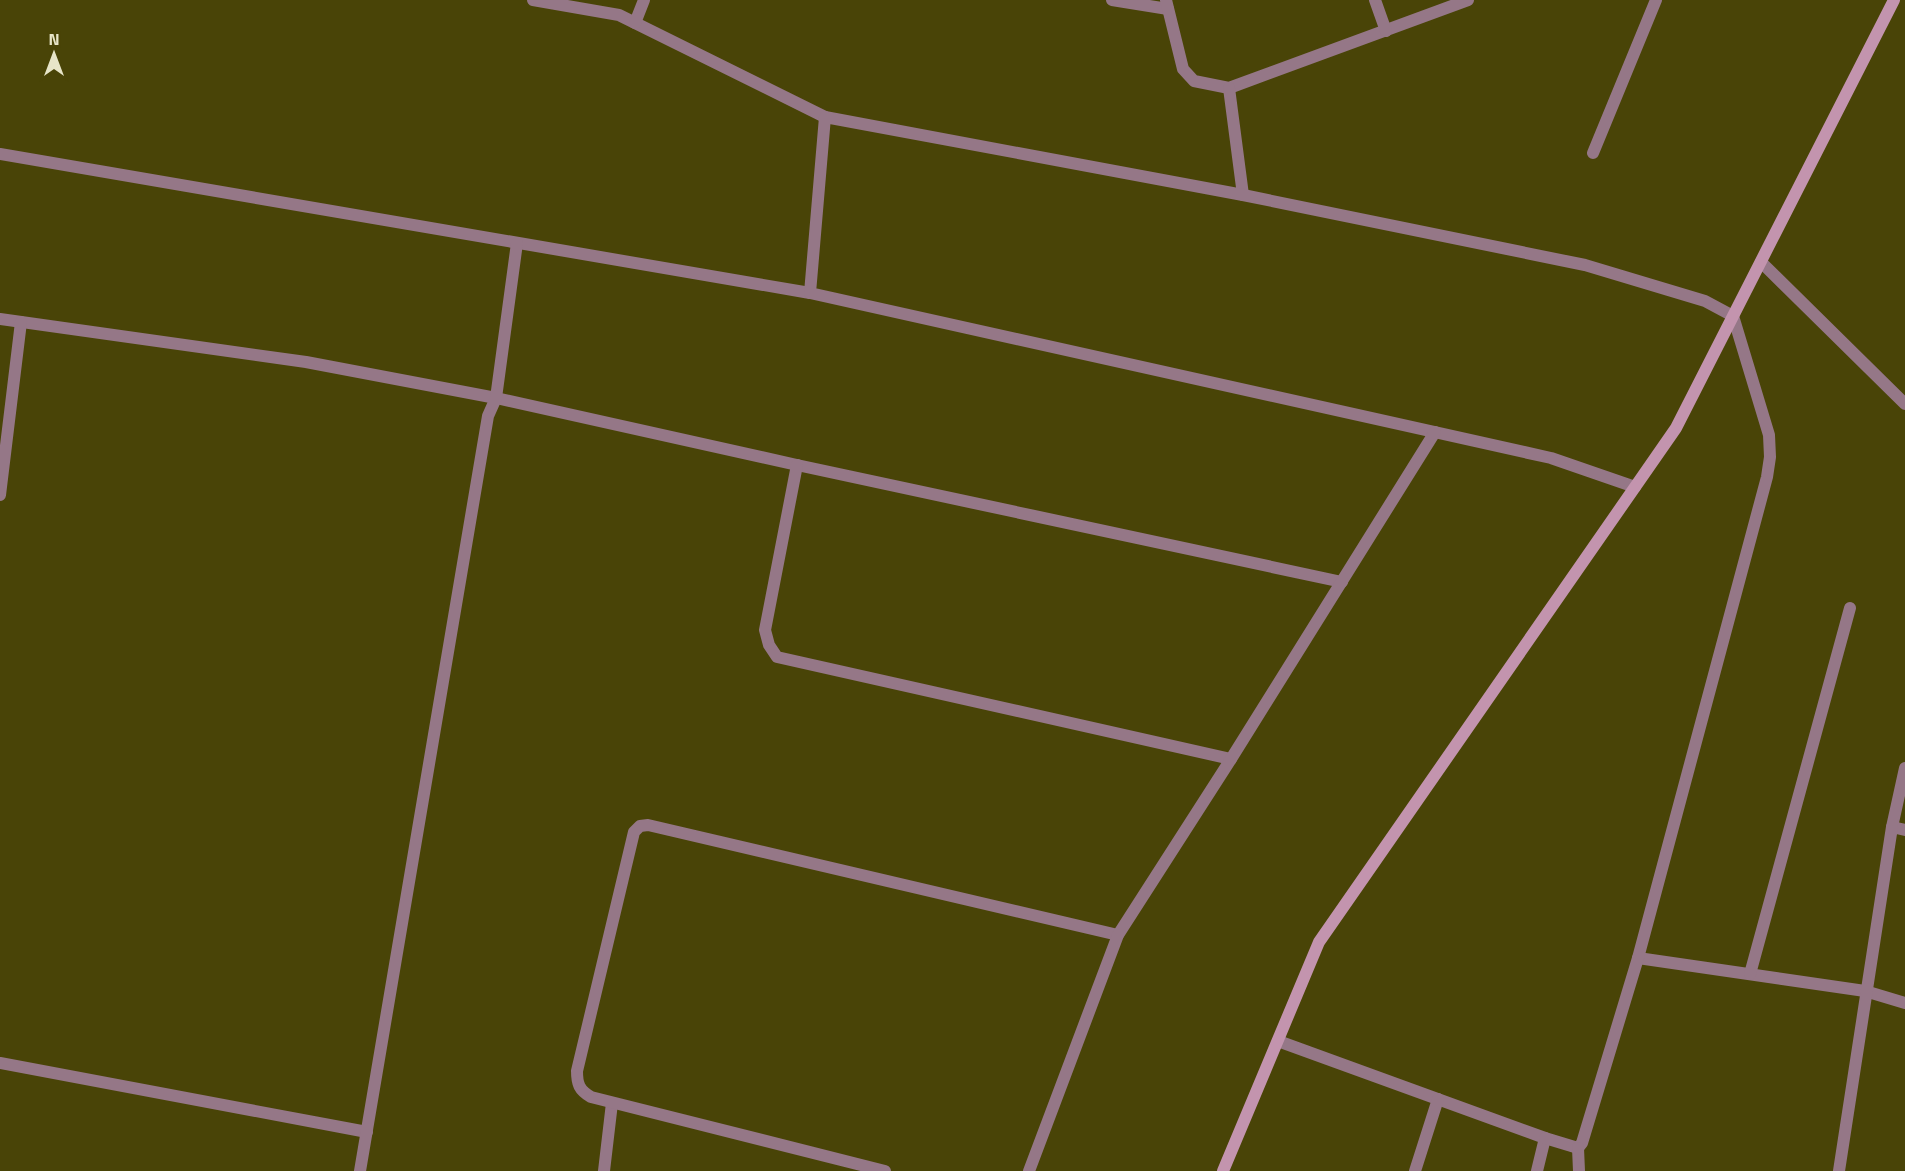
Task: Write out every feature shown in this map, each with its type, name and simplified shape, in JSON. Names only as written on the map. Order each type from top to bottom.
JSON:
[{"type":"street","points":[[533,0],[619,15],[825,117],[1243,195],[1585,265],[1705,301],[1733,316],[1765,417],[1769,435],[1769,467],[1638,957],[1582,1143],[1578,1148],[1579,1171]]},
{"type":"street","points":[[635,23],[644,0]]},
{"type":"street","points":[[1113,0],[1167,4],[1184,69],[1194,81],[1229,88],[1468,0]]},
{"type":"street","points":[[1375,0],[1386,30]]},
{"type":"street","points":[[1593,153],[1656,0]]},
{"type":"street","points":[[1223,1171],[1319,942],[1676,428],[1894,0]]},
{"type":"street","points":[[1229,88],[1243,195]]},
{"type":"street","points":[[810,293],[825,117]]},
{"type":"street","points":[[0,154],[810,293],[1551,458],[1635,487]]},
{"type":"street","points":[[360,1171],[488,416],[495,398],[517,243]]},
{"type":"street","points":[[1761,262],[1905,404]]},
{"type":"street","points":[[0,319],[306,362],[495,398],[1342,582]]},
{"type":"street","points":[[0,495],[21,322]]},
{"type":"street","points":[[1029,1171],[1119,935],[1232,759],[1435,432]]},
{"type":"street","points":[[797,465],[765,630],[769,645],[777,657],[1232,759]]},
{"type":"street","points":[[1750,974],[1850,608]]},
{"type":"street","points":[[1839,1171],[1865,991],[1892,827],[1905,768]]},
{"type":"street","points":[[885,1171],[612,1103],[582,1092],[577,1082],[577,1071],[634,832],[640,826],[648,825],[1119,935]]},
{"type":"street","points":[[1892,827],[1905,830]]},
{"type":"street","points":[[1638,957],[1865,991],[1905,1004]]},
{"type":"street","points":[[1278,1041],[1578,1148]]},
{"type":"street","points":[[0,1063],[367,1132]]},
{"type":"street","points":[[1415,1171],[1438,1099]]},
{"type":"street","points":[[604,1171],[612,1103]]},
{"type":"street","points":[[1537,1171],[1545,1138]]}]
